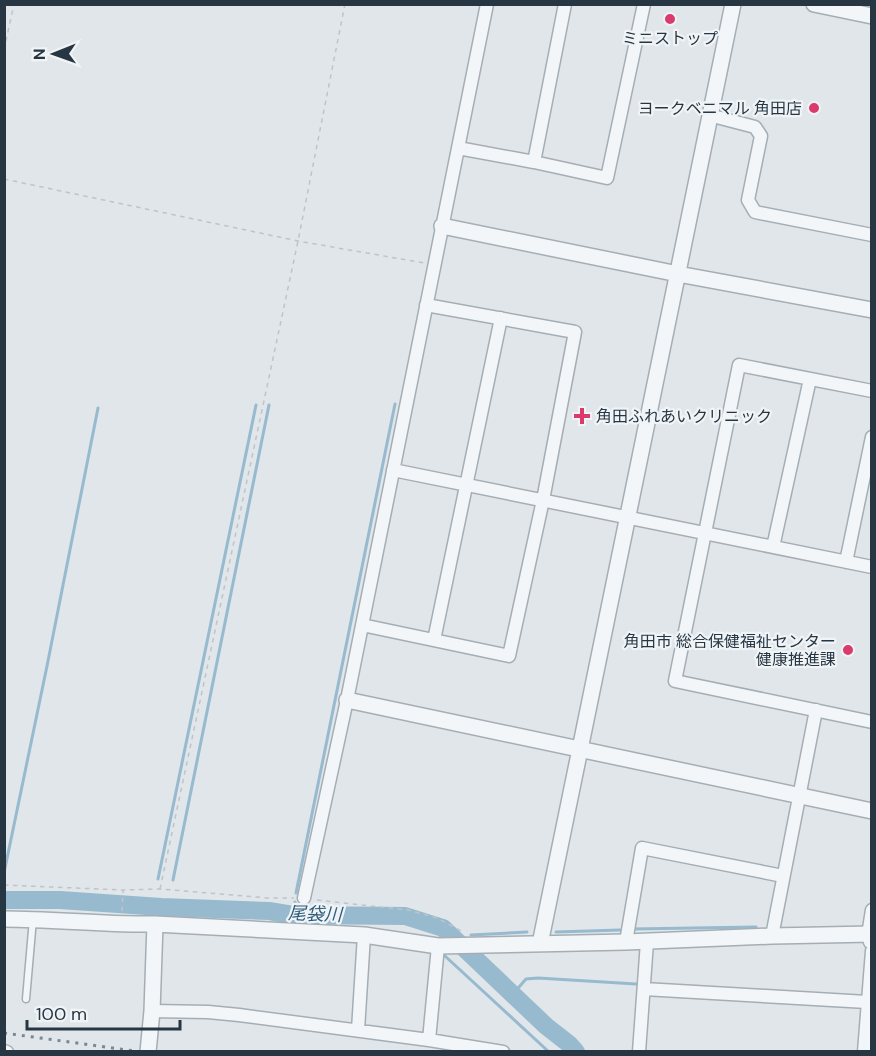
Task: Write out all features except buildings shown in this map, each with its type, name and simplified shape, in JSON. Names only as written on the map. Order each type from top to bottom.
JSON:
[{"type":"street","points":[[304,898],[347,700],[487,4]]},
{"type":"street","points":[[534,162],[565,4]]},
{"type":"street","points":[[458,148],[607,178],[644,4]]},
{"type":"street","points":[[540,944],[732,4]]},
{"type":"street","points":[[814,4],[872,16]]},
{"type":"street","points":[[709,115],[755,127],[761,136],[748,200],[755,212],[872,235]]},
{"type":"street","points":[[442,226],[678,274],[872,310]]},
{"type":"street","points":[[362,625],[509,656],[543,500],[575,332],[426,305]]},
{"type":"street","points":[[434,640],[501,318]]},
{"type":"street","points":[[872,391],[739,365],[675,681],[872,722]]},
{"type":"street","points":[[773,548],[810,379]]},
{"type":"street","points":[[846,562],[872,437]]},
{"type":"street","points":[[393,470],[872,567]]},
{"type":"street","points":[[347,700],[872,810]]},
{"type":"street","points":[[772,936],[816,710]]},
{"type":"street","points":[[626,942],[642,849],[783,876]]},
{"type":"street","points":[[864,1052],[872,910]]},
{"type":"street","points":[[4,919],[364,935],[458,945],[647,942],[772,936],[871,942]]},
{"type":"street","points":[[148,1052],[155,924]]},
{"type":"street","points":[[358,1030],[364,935]]},
{"type":"street","points":[[639,1052],[647,942]]},
{"type":"street","points":[[429,1040],[458,945]]},
{"type":"street","points":[[644,989],[867,1002]]},
{"type":"street","points":[[152,1011],[239,1015],[503,1052]]},
{"type":"lane","points":[[26,999],[33,919]]},
{"type":"path","points":[[4,50],[14,4]]},
{"type":"path","points":[[160,889],[298,241],[345,4]]},
{"type":"path","points":[[4,179],[298,241],[434,265]]},
{"type":"path","points":[[4,885],[123,890],[160,889],[268,898],[304,898],[408,910],[437,918],[465,933],[458,945]]},
{"type":"path","points":[[122,918],[123,890]]},
{"type":"waterway","points":[[296,893],[395,404]]},
{"type":"waterway","points":[[158,879],[256,405]]},
{"type":"waterway","points":[[173,880],[269,405]]},
{"type":"waterway","points":[[4,873],[98,408]]},
{"type":"waterway","name":"尾袋川","points":[[4,900],[60,900],[269,911],[293,915],[405,916],[443,928],[576,1052]]},
{"type":"waterway","points":[[293,915],[295,902]]},
{"type":"waterway","points":[[632,929],[756,927]]},
{"type":"waterway","points":[[556,932],[620,930]]},
{"type":"waterway","points":[[471,935],[527,932]]},
{"type":"waterway","name":"尾袋川","points":[[451,936],[461,936]]},
{"type":"waterway","points":[[445,956],[549,1052]]},
{"type":"waterway","points":[[513,994],[526,979],[538,978],[636,984]]},
{"type":"railway","points":[[4,1033],[142,1052]]},
{"type":"place","name":"ミニストップ","points":[[670,19]]},
{"type":"place","name":"ヨークベニマル 角田店","points":[[814,108]]},
{"type":"place","name":"角田ふれあいクリニック","points":[[582,416]]},
{"type":"place","name":"角田市 総合保健福祉センター 健康推進課","points":[[848,650]]}]
